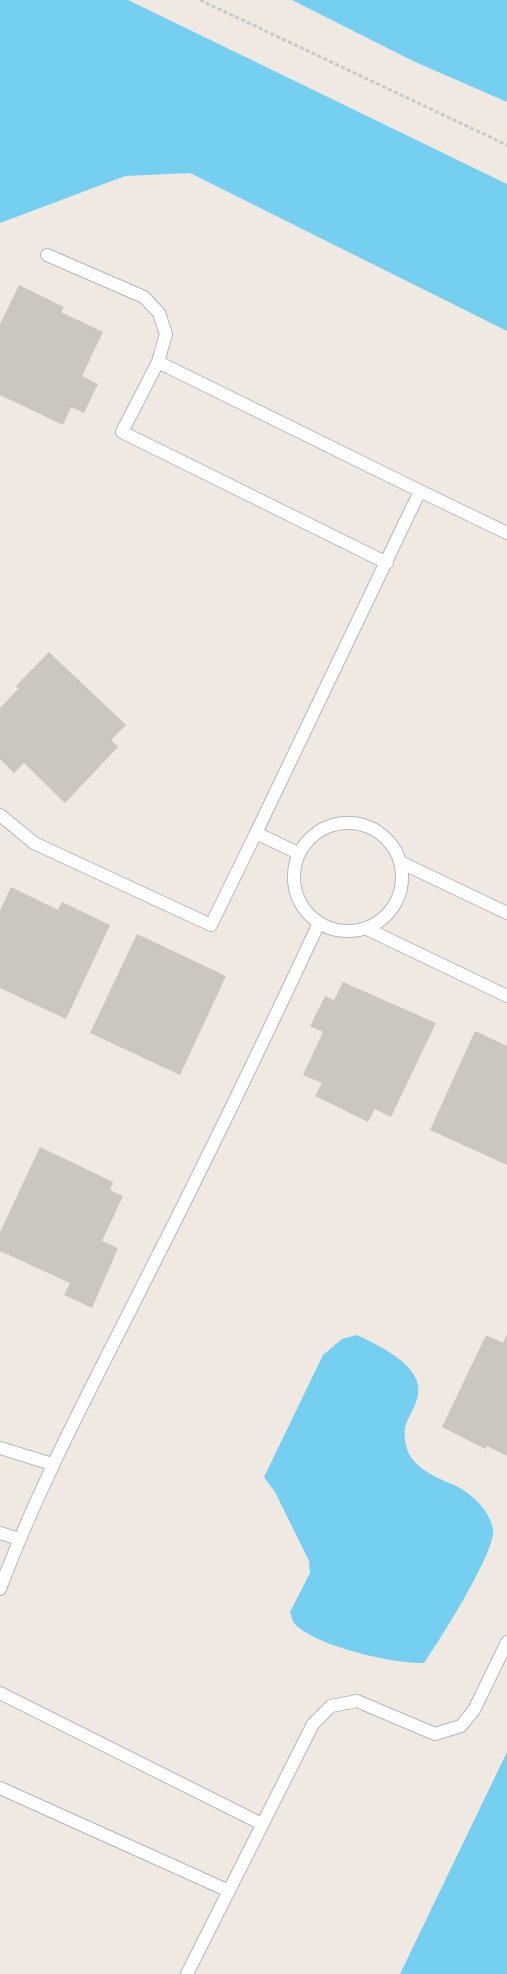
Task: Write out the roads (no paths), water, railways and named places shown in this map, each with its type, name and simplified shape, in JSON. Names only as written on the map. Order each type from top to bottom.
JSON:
[{"type":"lane","points":[[46,255],[144,297],[159,313],[166,334],[158,362],[122,432],[386,563]]},
{"type":"lane","points":[[158,362],[507,533]]},
{"type":"lane","points":[[0,815],[34,843],[211,925],[420,491]]},
{"type":"lane","points":[[343,822],[362,824],[379,832],[392,845],[400,862],[402,880],[398,898],[388,914],[373,926],[356,931],[336,930],[319,923],[307,913],[298,900],[293,884],[293,868],[298,852],[309,837],[325,827],[343,822]]},
{"type":"lane","points":[[256,833],[298,852]]},
{"type":"lane","points":[[400,862],[507,913]]},
{"type":"lane","points":[[0,1590],[19,1539],[52,1464],[236,1103],[319,923]]},
{"type":"lane","points":[[365,928],[507,996]]},
{"type":"lane","points":[[0,1448],[52,1464]]},
{"type":"lane","points":[[0,1533],[19,1539]]},
{"type":"lane","points":[[187,1974],[313,1724],[331,1706],[357,1701],[435,1734],[461,1726],[474,1710],[507,1642]]},
{"type":"lane","points":[[0,1693],[262,1824]]},
{"type":"lane","points":[[0,1788],[228,1891]]},
{"type":"water","points":[[0,0],[128,0],[507,184],[507,331],[190,173],[125,176],[0,223]]},
{"type":"water","points":[[292,0],[507,0],[507,102],[413,61]]},
{"type":"water","points":[[357,1335],[398,1358],[414,1375],[418,1385],[418,1395],[406,1426],[405,1440],[407,1449],[414,1462],[426,1472],[460,1488],[473,1497],[488,1515],[493,1529],[492,1540],[477,1575],[424,1663],[411,1663],[375,1657],[336,1646],[304,1631],[294,1623],[290,1612],[310,1573],[309,1561],[275,1492],[264,1477],[323,1355],[342,1339]]},
{"type":"water","points":[[507,1752],[507,1974],[400,1974]]}]
